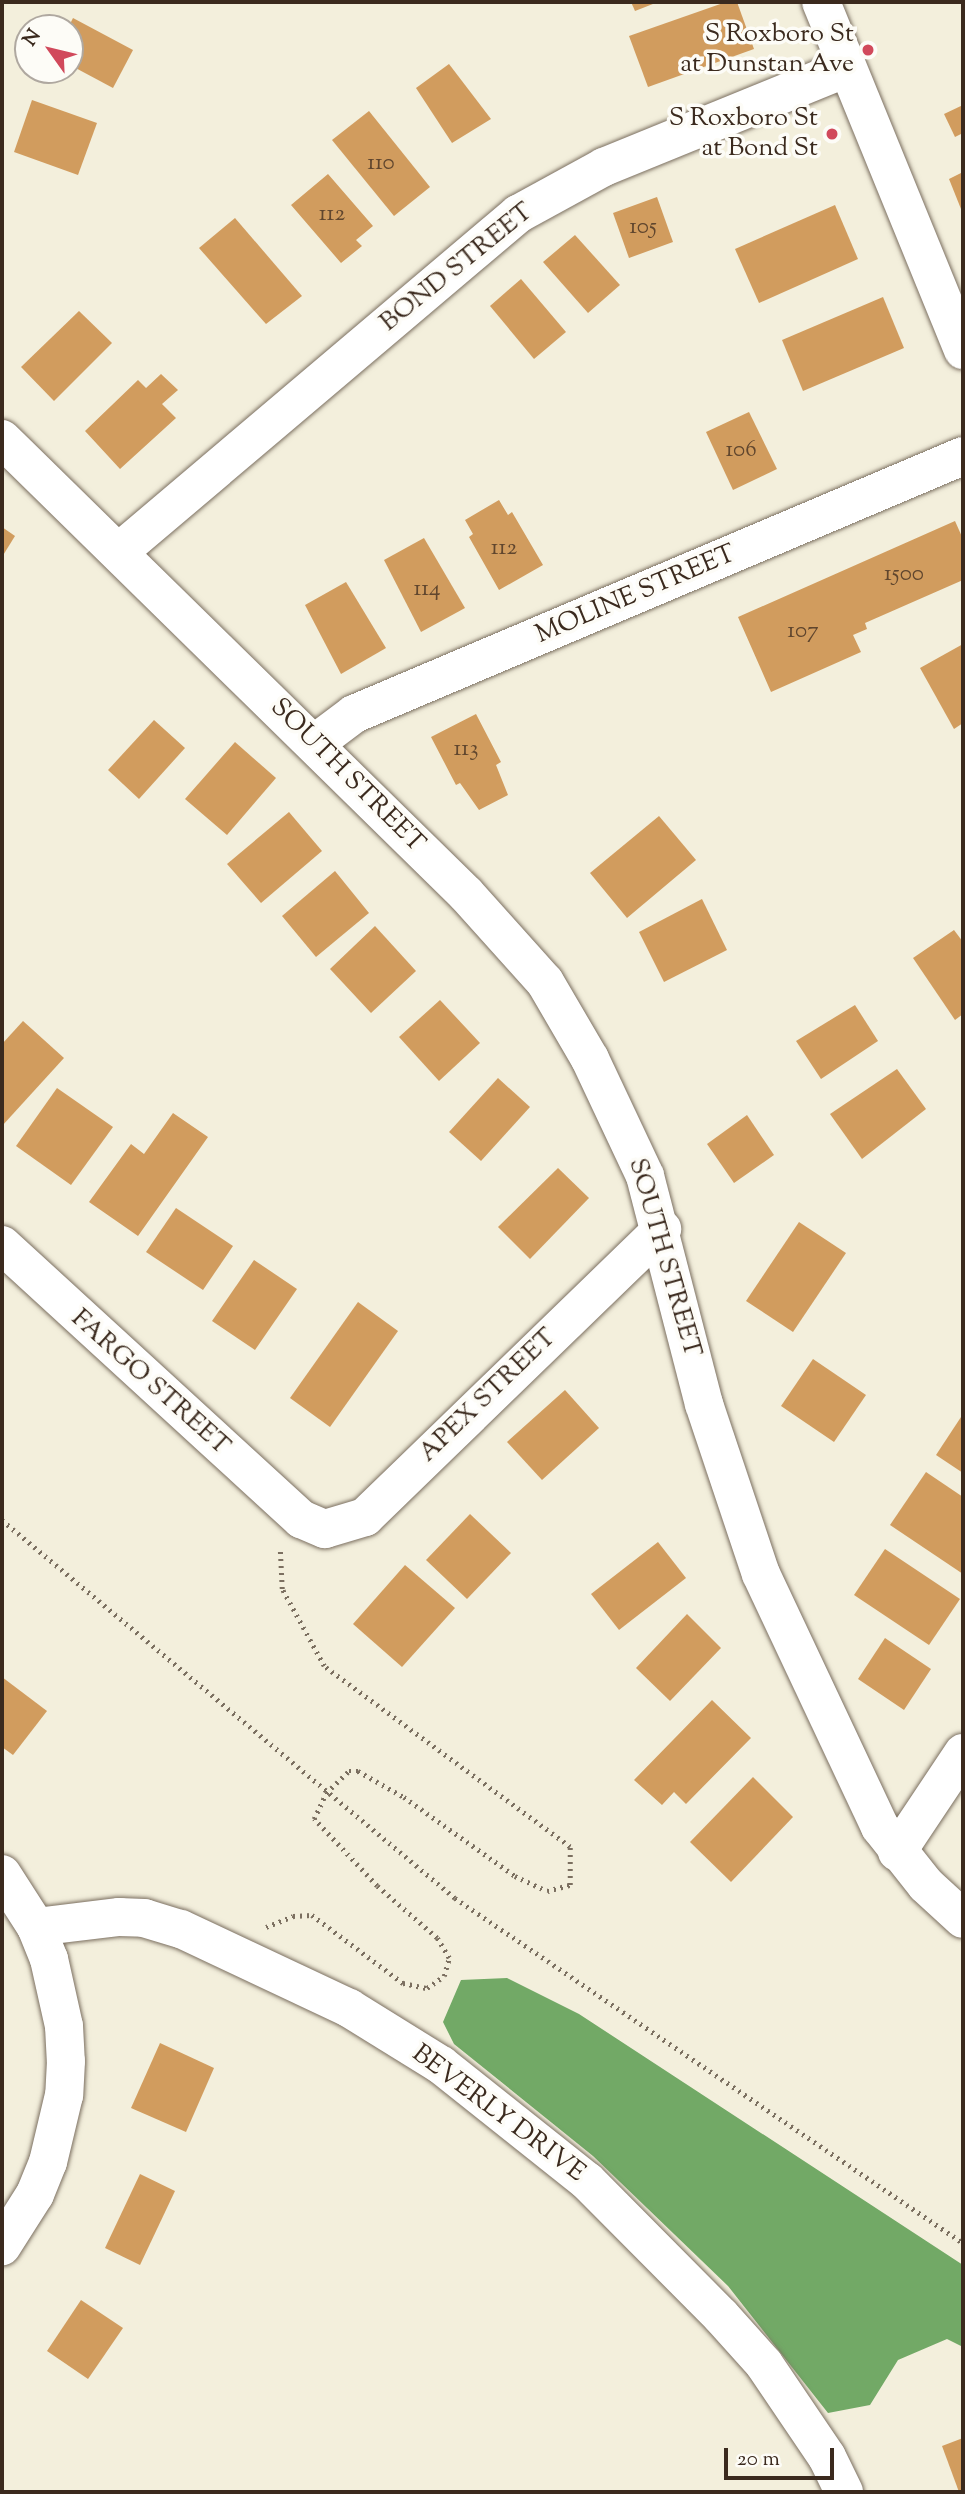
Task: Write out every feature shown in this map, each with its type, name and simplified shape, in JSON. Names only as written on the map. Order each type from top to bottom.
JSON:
[{"type":"street","points":[[821,2],[963,350]]},
{"type":"street","name":"BOND STREET","points":[[120,551],[518,215],[604,167],[847,68]]},
{"type":"street","name":"SOUTH STREET","points":[[2,439],[120,551],[466,894],[545,982],[629,1136],[662,1229],[704,1404],[740,1520],[864,1796],[898,1852],[963,1919]]},
{"type":"street","name":"MOLINE STREET","points":[[314,744],[354,715],[963,456]]},
{"type":"street","name":"APEX STREET","points":[[301,1519],[325,1529],[365,1517],[662,1229]]},
{"type":"street","name":"FARGO STREET","points":[[2,1245],[301,1519]]},
{"type":"street","points":[[898,1852],[963,1753]]},
{"type":"street","points":[[2,1874],[36,1927],[55,1981],[64,2026],[64,2095],[48,2162],[35,2194],[2,2246]]},
{"type":"street","name":"BEVERLY DRIVE","points":[[36,1927],[144,1918],[244,1955],[349,2008],[440,2065],[587,2181],[764,2364],[827,2457],[844,2492]]},
{"type":"path","points":[[244,1955],[265,1928],[293,1916],[312,1915],[403,1983],[428,1988],[444,1976],[449,1958],[437,1938],[377,1886],[314,1819],[326,1793],[349,1772],[358,1771],[404,1797],[515,1876],[547,1891],[570,1885],[570,1847],[324,1666],[282,1589],[277,1551],[301,1519]]},
{"type":"path","points":[[2,1520],[455,1898],[963,2243]]},
{"type":"green space","points":[[507,1978],[579,2014],[963,2265],[963,2347],[947,2339],[898,2360],[870,2405],[828,2413],[728,2286],[593,2156],[454,2044],[443,2022],[461,1980]]},
{"type":"building","points":[[631,2],[658,2],[635,11]]},
{"type":"building","points":[[726,2],[737,2],[754,49],[648,87],[629,36]]},
{"type":"building","points":[[84,24],[133,50],[113,88],[84,72]]},
{"type":"building","points":[[449,64],[491,119],[452,143],[416,88]]},
{"type":"building","points":[[32,100],[97,123],[78,175],[14,152]]},
{"type":"building","points":[[963,105],[963,133],[955,137],[944,114]]},
{"type":"building","points":[[369,111],[430,187],[394,216],[332,140]]},
{"type":"building","points":[[963,172],[963,214],[949,179]]},
{"type":"building","points":[[328,174],[373,226],[356,240],[362,246],[341,263],[291,205]]},
{"type":"building","points":[[657,197],[673,242],[629,258],[613,213]]},
{"type":"building","points":[[835,205],[858,259],[759,303],[735,249]]},
{"type":"building","points":[[235,218],[302,296],[266,324],[199,248]]},
{"type":"building","points":[[575,235],[620,285],[588,313],[543,262]]},
{"type":"building","points":[[521,279],[566,332],[534,359],[490,306]]},
{"type":"building","points":[[883,297],[904,348],[803,391],[782,340]]},
{"type":"building","points":[[79,311],[112,343],[54,401],[21,367]]},
{"type":"building","points":[[161,374],[178,390],[162,404],[176,418],[120,469],[85,431],[138,380],[146,388]]},
{"type":"building","points":[[749,412],[777,469],[733,490],[706,432]]},
{"type":"building","points":[[499,500],[508,515],[512,512],[543,565],[499,590],[469,537],[473,534],[465,520]]},
{"type":"building","points":[[955,521],[963,539],[963,580],[865,623],[867,629],[853,635],[861,652],[771,692],[738,617]]},
{"type":"building","points":[[2,527],[15,536],[2,557]]},
{"type":"building","points":[[424,538],[465,608],[421,632],[384,560]]},
{"type":"building","points":[[346,582],[386,648],[341,674],[305,605]]},
{"type":"building","points":[[963,644],[963,723],[954,729],[920,668]]},
{"type":"building","points":[[476,714],[501,762],[496,765],[508,795],[479,810],[460,783],[456,785],[431,737]]},
{"type":"building","points":[[154,720],[185,748],[139,799],[108,770]]},
{"type":"building","points":[[235,742],[276,778],[227,835],[185,799]]},
{"type":"building","points":[[289,812],[322,851],[261,903],[227,864]]},
{"type":"building","points":[[659,816],[696,860],[627,918],[590,873]]},
{"type":"building","points":[[335,871],[369,913],[316,957],[282,916]]},
{"type":"building","points":[[702,899],[727,950],[664,982],[639,932]]},
{"type":"building","points":[[375,926],[416,971],[371,1013],[330,969]]},
{"type":"building","points":[[954,930],[963,942],[963,1014],[955,1020],[913,958]]},
{"type":"building","points":[[440,1000],[480,1043],[439,1081],[399,1037]]},
{"type":"building","points":[[855,1005],[878,1041],[821,1079],[796,1041]]},
{"type":"building","points":[[23,1021],[64,1058],[2,1126],[2,1044]]},
{"type":"building","points":[[897,1069],[926,1109],[862,1159],[830,1114]]},
{"type":"building","points":[[498,1078],[530,1107],[481,1161],[449,1132]]},
{"type":"building","points":[[57,1088],[113,1127],[71,1185],[16,1146]]},
{"type":"building","points":[[173,1113],[208,1137],[138,1236],[89,1202],[131,1144],[144,1154]]},
{"type":"building","points":[[747,1115],[774,1155],[734,1183],[707,1144]]},
{"type":"building","points":[[558,1168],[589,1198],[530,1259],[498,1227]]},
{"type":"building","points":[[176,1208],[233,1246],[203,1290],[146,1252]]},
{"type":"building","points":[[799,1222],[846,1253],[793,1332],[746,1301]]},
{"type":"building","points":[[254,1260],[297,1289],[255,1350],[212,1321]]},
{"type":"building","points":[[358,1302],[398,1331],[330,1427],[290,1398]]},
{"type":"building","points":[[813,1359],[866,1395],[834,1442],[781,1406]]},
{"type":"building","points":[[565,1390],[599,1428],[542,1480],[507,1442]]},
{"type":"building","points":[[963,1414],[963,1473],[936,1455]]},
{"type":"building","points":[[926,1472],[963,1497],[963,1574],[890,1525]]},
{"type":"building","points":[[470,1514],[511,1553],[467,1599],[426,1560]]},
{"type":"building","points":[[658,1542],[686,1578],[619,1630],[591,1594]]},
{"type":"building","points":[[885,1549],[960,1599],[929,1645],[854,1595]]},
{"type":"building","points":[[405,1565],[455,1608],[402,1667],[353,1624]]},
{"type":"building","points":[[687,1614],[721,1648],[670,1701],[636,1668]]},
{"type":"building","points":[[885,1638],[931,1669],[904,1710],[858,1679]]},
{"type":"building","points":[[2,1677],[47,1711],[13,1755],[2,1747]]},
{"type":"building","points":[[712,1700],[751,1738],[686,1804],[674,1792],[662,1805],[634,1780]]},
{"type":"building","points":[[753,1777],[793,1817],[731,1882],[690,1842]]},
{"type":"building","points":[[160,2043],[214,2068],[186,2132],[131,2108]]},
{"type":"building","points":[[140,2174],[175,2191],[140,2265],[105,2248]]},
{"type":"building","points":[[81,2300],[123,2328],[88,2379],[47,2351]]},
{"type":"building","points":[[963,2438],[963,2492],[959,2492],[942,2446]]},
{"type":"place","name":"S Roxboro St at Dunstan Ave","points":[[868,50]]},
{"type":"place","name":"S Roxboro St at Bond St","points":[[832,134]]}]
